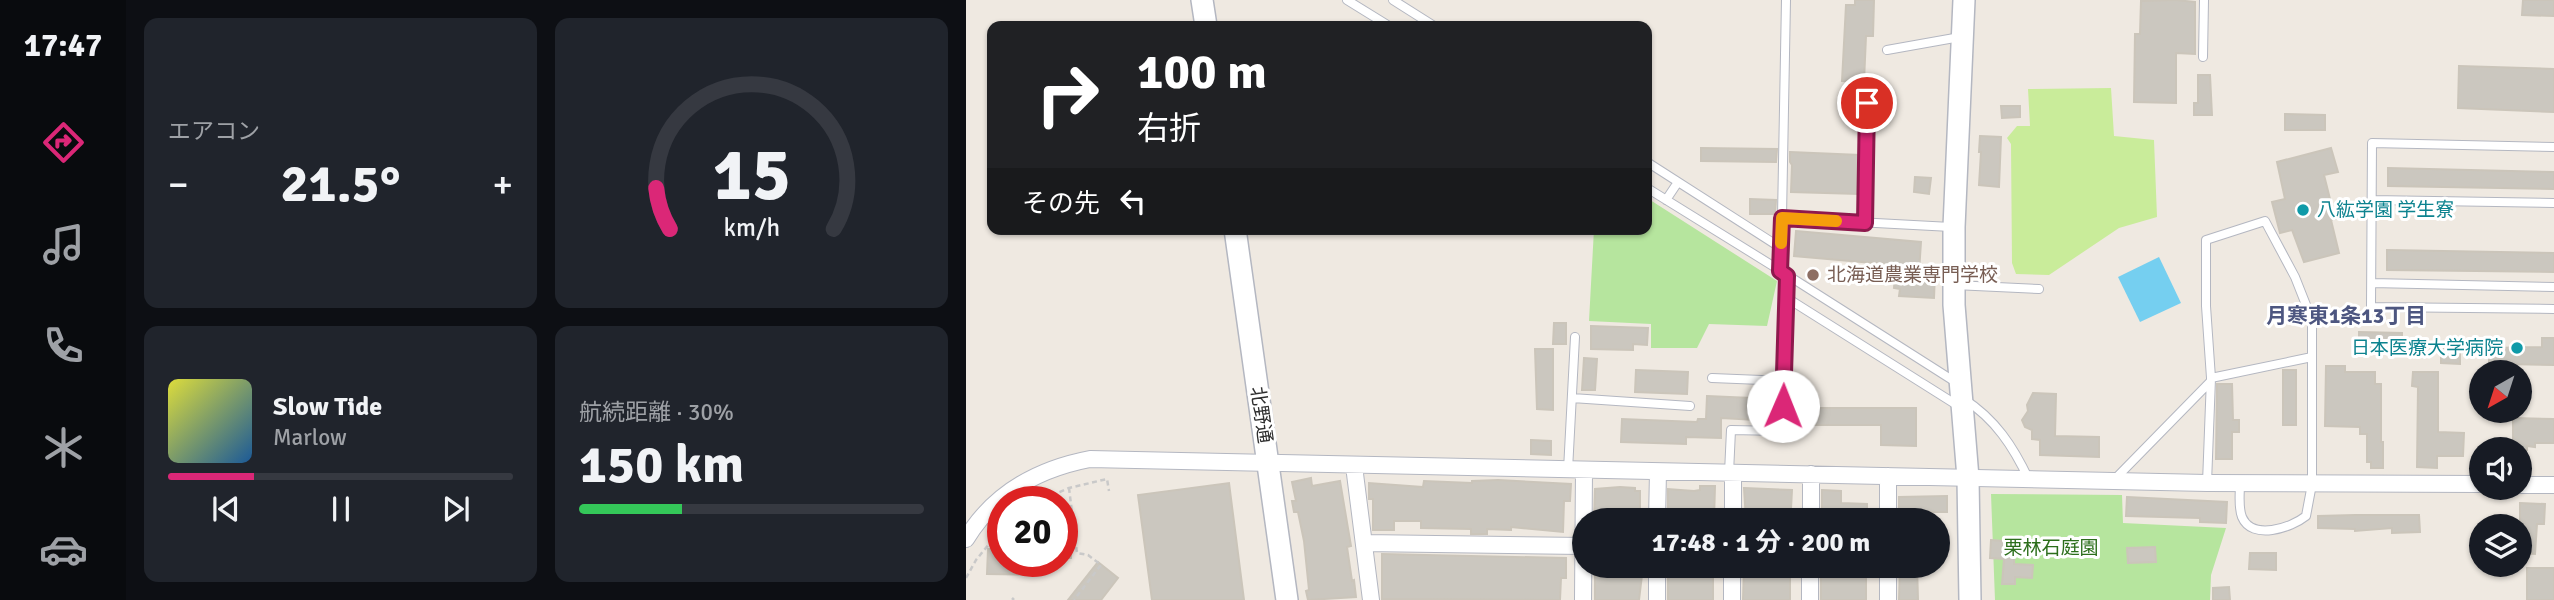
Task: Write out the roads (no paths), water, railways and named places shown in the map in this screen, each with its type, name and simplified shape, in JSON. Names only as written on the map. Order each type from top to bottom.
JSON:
[{"type":"street","points":[[1202,0],[1205,21]]},
{"type":"street","points":[[1964,0],[1954,285],[1968,478],[1970,600]]},
{"type":"street","name":"北野通","points":[[1235,235],[1287,600]]},
{"type":"street","points":[[966,539],[993,504],[1017,485],[1063,464],[1090,459],[2029,480],[2469,485]]},
{"type":"street","points":[[1353,466],[1371,600]]},
{"type":"street","points":[[1576,470],[1580,508]]},
{"type":"street","points":[[1657,508],[1658,471]]},
{"type":"street","points":[[1731,473],[1732,508]]},
{"type":"street","points":[[1811,474],[1811,508]]},
{"type":"street","points":[[1888,476],[1888,508]]},
{"type":"street","points":[[2532,485],[2554,485]]},
{"type":"street","points":[[1364,543],[1572,545]]},
{"type":"street","points":[[1583,578],[1583,600]]},
{"type":"street","points":[[1657,578],[1657,600]]},
{"type":"street","points":[[1732,578],[1732,600]]},
{"type":"street","points":[[1810,578],[1810,600]]},
{"type":"street","points":[[1888,578],[1888,600]]},
{"type":"lane","points":[[1347,0],[1381,21]]},
{"type":"lane","points":[[1393,0],[1426,21]]},
{"type":"lane","points":[[1731,473],[1731,430],[1783,431],[1787,298],[1781,248],[1786,0]]},
{"type":"lane","points":[[2203,57],[2204,0]]},
{"type":"lane","points":[[1887,50],[1963,36]]},
{"type":"lane","points":[[1865,223],[1867,103]]},
{"type":"lane","points":[[2554,147],[2372,143],[2371,307],[2554,309]]},
{"type":"lane","points":[[1652,165],[1781,248]]},
{"type":"lane","points":[[1666,200],[1678,182]]},
{"type":"lane","points":[[1652,191],[1784,274],[1986,413],[2018,457],[2029,480]]},
{"type":"lane","points":[[2372,200],[2554,203]]},
{"type":"lane","points":[[1782,218],[1954,227]]},
{"type":"lane","points":[[2207,483],[2211,380],[2206,306],[2206,240],[2265,221],[2312,320],[2312,484],[2306,516],[2266,531],[2257,530],[2243,521],[2240,512],[2240,483]]},
{"type":"lane","points":[[2372,283],[2554,287]]},
{"type":"lane","points":[[1954,285],[2039,289]]},
{"type":"lane","points":[[1787,298],[1962,397]]},
{"type":"lane","points":[[1575,337],[1572,398],[1576,470]]},
{"type":"lane","points":[[2113,481],[2211,380],[2312,357]]},
{"type":"lane","points":[[1712,378],[1784,380]]},
{"type":"lane","points":[[1572,398],[1690,406]]},
{"type":"water","points":[[2159,257],[2181,303],[2140,322],[2118,277]]},
{"type":"place","name":"八紘学園 学生寮","points":[[2303,210]]},
{"type":"place","name":"北海道農業専門学校","points":[[1813,275]]},
{"type":"place","name":"日本医療大学病院","points":[[2517,348]]},
{"type":"district","name":"月寒東1条13丁目","points":[[2346,316]]},
{"type":"park label","name":"栗林石庭園","points":[[2051,548]]}]
